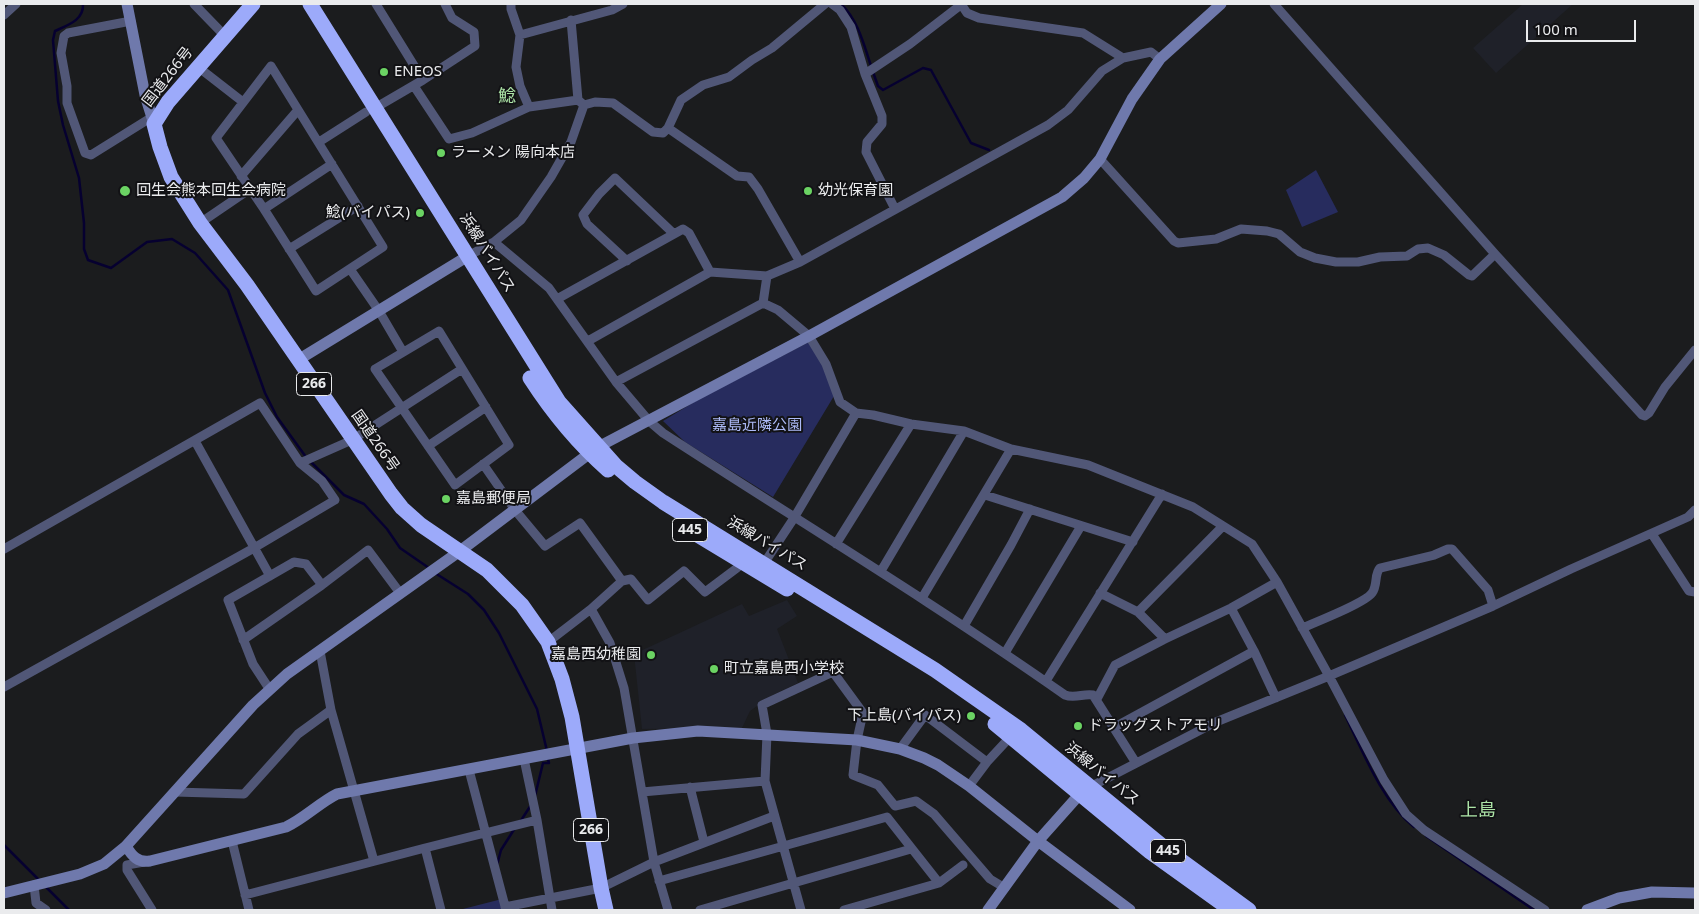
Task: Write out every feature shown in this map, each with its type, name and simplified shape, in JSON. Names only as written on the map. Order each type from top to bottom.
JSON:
[{"type":"highway","name":"国道266号","points":[[253,4],[153,120],[171,177],[200,223],[247,285],[352,440],[402,508],[421,525],[487,570],[522,605],[548,642],[562,679],[572,717],[606,910]]},
{"type":"highway","name":"浜線バイパス","points":[[300,4],[371,110],[464,259],[543,398],[563,424],[594,450],[629,489],[664,514],[762,568],[1015,733],[1085,791],[1150,852],[1231,910]]},
{"type":"highway","name":"浜線バイパス","points":[[310,4],[371,110]]},
{"type":"highway","name":"浜線バイパス","points":[[1085,791],[1250,910]]},
{"type":"street","points":[[4,15],[16,4]]},
{"type":"street","points":[[128,4],[144,87],[153,120],[91,155],[85,153],[67,103],[67,86],[61,53],[64,36],[68,33],[131,21]]},
{"type":"street","points":[[376,4],[424,80]]},
{"type":"street","points":[[318,142],[424,80],[475,46],[474,32],[452,18],[445,4]]},
{"type":"street","points":[[511,4],[520,34],[516,67],[520,86],[529,107]]},
{"type":"street","points":[[520,34],[612,10],[623,4]]},
{"type":"street","points":[[414,86],[449,139],[472,134],[529,107],[581,102],[613,103],[653,132],[662,133],[668,128],[681,100],[704,86],[729,77],[772,48],[825,4]]},
{"type":"street","points":[[832,4],[840,10],[851,27],[882,116],[882,124],[867,142],[866,152],[895,209]]},
{"type":"street","points":[[866,74],[910,44],[961,4],[967,13],[979,18],[1084,33],[1123,58]]},
{"type":"street","points":[[4,893],[80,874],[104,864],[126,846],[253,705],[270,690],[320,651],[460,551],[594,450],[809,336],[1062,197],[1084,178],[1100,159],[1132,99],[1160,59],[1221,4]]},
{"type":"street","points":[[1274,4],[1495,254],[1642,415],[1645,416],[1649,413],[1665,388],[1695,350]]},
{"type":"street","points":[[200,6],[225,36]]},
{"type":"street","points":[[298,360],[494,242],[521,220],[551,177],[571,142],[581,102],[571,20]]},
{"type":"street","points":[[588,341],[710,272],[767,276],[800,262],[1048,125],[1068,110],[1102,71],[1123,58],[1151,52],[1160,59]]},
{"type":"street","points":[[271,66],[384,247],[316,291],[216,138],[243,102],[271,66]]},
{"type":"street","points":[[198,67],[243,102]]},
{"type":"street","points":[[241,176],[298,110]]},
{"type":"street","points":[[668,128],[737,176],[748,177],[758,189],[800,262]]},
{"type":"street","points":[[1100,159],[1174,241],[1178,243],[1216,239],[1241,229],[1267,231],[1279,234],[1300,252],[1315,258],[1336,262],[1358,262],[1380,257],[1407,256],[1418,248],[1428,248],[1444,254],[1469,276],[1472,276],[1495,254]]},
{"type":"street","points":[[264,209],[332,164]]},
{"type":"street","points":[[628,261],[587,224],[583,215],[599,194],[615,178],[674,234]]},
{"type":"street","points":[[200,223],[250,189]]},
{"type":"street","points":[[289,249],[358,206]]},
{"type":"street","points":[[557,299],[683,229],[689,233],[710,272]]},
{"type":"street","points":[[494,242],[549,288],[616,382],[648,421],[663,433],[794,518],[881,571],[1071,697],[1093,695],[1136,763]]},
{"type":"street","points":[[350,269],[404,352]]},
{"type":"street","points":[[763,303],[767,276]]},
{"type":"street","points":[[763,303],[778,310],[809,336],[826,364],[840,402],[856,413],[911,424],[964,431],[1012,449],[1088,465],[1193,507],[1252,544],[1277,582],[1384,780],[1406,814],[1424,830],[1545,910]]},
{"type":"street","points":[[616,382],[763,303]]},
{"type":"street","points":[[438,331],[462,370],[509,446],[455,485],[375,369],[438,331]]},
{"type":"street","points":[[300,463],[352,440],[462,370]]},
{"type":"street","points":[[4,549],[260,403],[300,463],[322,480],[335,500],[254,548],[4,687]]},
{"type":"street","points":[[428,446],[486,407]]},
{"type":"street","points":[[762,568],[856,413]]},
{"type":"street","points":[[836,544],[911,424]]},
{"type":"street","points":[[881,571],[964,431]]},
{"type":"street","points":[[195,441],[270,576]]},
{"type":"street","points":[[922,598],[1012,449]]},
{"type":"street","points":[[483,464],[515,510],[545,546],[580,523],[622,581]]},
{"type":"street","points":[[1046,681],[1162,494]]},
{"type":"street","points":[[985,495],[1133,542]]},
{"type":"street","points":[[964,626],[1030,509]]},
{"type":"street","points":[[988,910],[1038,841],[1085,791],[1216,722],[1493,606],[1688,517],[1695,510]]},
{"type":"street","points":[[1005,653],[1082,526]]},
{"type":"street","points":[[1138,612],[1223,526]]},
{"type":"street","points":[[1652,534],[1689,591],[1695,592]]},
{"type":"street","points":[[1302,628],[1337,613],[1371,594],[1376,586],[1380,568],[1448,549],[1452,550],[1488,590],[1493,606]]},
{"type":"street","points":[[243,640],[322,585],[368,550],[400,593]]},
{"type":"street","points":[[270,690],[253,664],[228,600],[294,562],[306,564],[322,585]]},
{"type":"street","points":[[548,642],[591,609],[622,581],[631,578],[648,600],[684,571],[705,592],[737,568]]},
{"type":"street","points":[[1097,700],[1115,665],[1164,639],[1231,608],[1277,582]]},
{"type":"street","points":[[1100,593],[1138,612],[1164,639]]},
{"type":"street","points":[[1231,608],[1276,698]]},
{"type":"street","points":[[591,609],[610,643],[624,688],[654,862],[668,910]]},
{"type":"street","points":[[320,651],[331,710],[374,861]]},
{"type":"street","points":[[1113,728],[1254,651]]},
{"type":"street","points":[[801,910],[765,781],[767,734],[762,704],[833,672],[863,713],[857,740],[853,775],[878,786],[895,806],[916,801],[934,814],[990,879],[1005,888]]},
{"type":"street","points":[[175,792],[244,794],[298,734],[331,710]]},
{"type":"street","points":[[900,749],[925,715],[987,762]]},
{"type":"street","points":[[152,910],[128,870],[127,865],[286,827],[330,798],[354,790],[634,738],[698,732],[857,740],[900,749],[931,761],[969,786],[1130,910]]},
{"type":"street","points":[[969,786],[987,762],[1015,733]]},
{"type":"street","points":[[524,759],[537,820],[552,910]]},
{"type":"street","points":[[469,770],[506,909],[601,888],[654,862],[774,816]]},
{"type":"street","points":[[642,792],[765,781]]},
{"type":"street","points":[[690,787],[704,842]]},
{"type":"street","points":[[659,881],[887,817],[939,883]]},
{"type":"street","points":[[245,895],[537,820]]},
{"type":"street","points":[[232,841],[250,910]]},
{"type":"street","points":[[126,846],[131,855],[144,862]]},
{"type":"street","points":[[425,848],[442,910]]},
{"type":"street","points":[[700,910],[911,848]]},
{"type":"street","points":[[844,910],[939,883],[963,865]]},
{"type":"street","points":[[34,885],[36,903],[46,910]]},
{"type":"street","points":[[1586,910],[1619,898],[1652,892],[1695,893]]},
{"type":"shaded area","points":[[1523,4],[1573,4],[1496,73],[1473,48]]},
{"type":"shaded area","name":"町立嘉島西小学校","points":[[787,600],[797,616],[777,629],[798,683],[771,696],[750,711],[742,728],[642,729],[634,654],[742,604],[749,616]]},
{"type":"green space","points":[[1316,170],[1338,212],[1302,227],[1286,190]]},
{"type":"green space","name":"嘉島近隣公園","points":[[809,342],[823,365],[834,396],[773,497],[685,442],[663,421],[699,399]]},
{"type":"green space","points":[[502,899],[504,910],[459,910]]},
{"type":"waterway","points":[[83,4],[83,10],[78,18],[55,31],[53,40],[58,101],[79,178],[84,223],[84,249],[88,260],[111,268],[147,242],[172,239],[195,253],[228,290],[265,393],[277,417],[306,457]]},
{"type":"waterway","points":[[841,4],[856,25],[871,66]]},
{"type":"waterway","points":[[873,72],[878,86],[883,90],[923,68],[931,70],[971,143],[989,150]]},
{"type":"waterway","points":[[310,461],[344,495],[364,504],[387,529],[400,548],[429,568]]},
{"type":"waterway","points":[[435,573],[468,594],[484,610],[499,633],[537,709],[547,751]]},
{"type":"waterway","points":[[1345,715],[1366,760],[1383,790],[1392,804],[1414,827]]},
{"type":"waterway","points":[[535,796],[543,763],[549,763],[548,759]]},
{"type":"waterway","points":[[520,822],[531,805]]},
{"type":"waterway","points":[[497,865],[501,850],[515,828]]},
{"type":"waterway","points":[[1426,836],[1534,910]]},
{"type":"waterway","points":[[4,845],[40,881]]},
{"type":"waterway","points":[[46,887],[69,910]]},
{"type":"place","name":"ENEOS","points":[[384,72]]},
{"type":"place","name":"ラーメン 陽向本店","points":[[441,153]]},
{"type":"place","name":"回生会熊本回生会病院","points":[[125,191]]},
{"type":"place","name":"幼光保育園","points":[[808,191]]},
{"type":"place","name":"鯰(バイパス)","points":[[420,213]]},
{"type":"place","name":"嘉島郵便局","points":[[446,499]]},
{"type":"place","name":"嘉島西幼稚園","points":[[651,655]]},
{"type":"place","name":"町立嘉島西小学校","points":[[714,669]]},
{"type":"place","name":"下上島(バイパス)","points":[[971,716]]},
{"type":"place","name":"ドラッグストアモリ","points":[[1078,726]]},
{"type":"district","name":"鯰","points":[[507,97]]},
{"type":"district","name":"上島","points":[[1478,811]]}]
